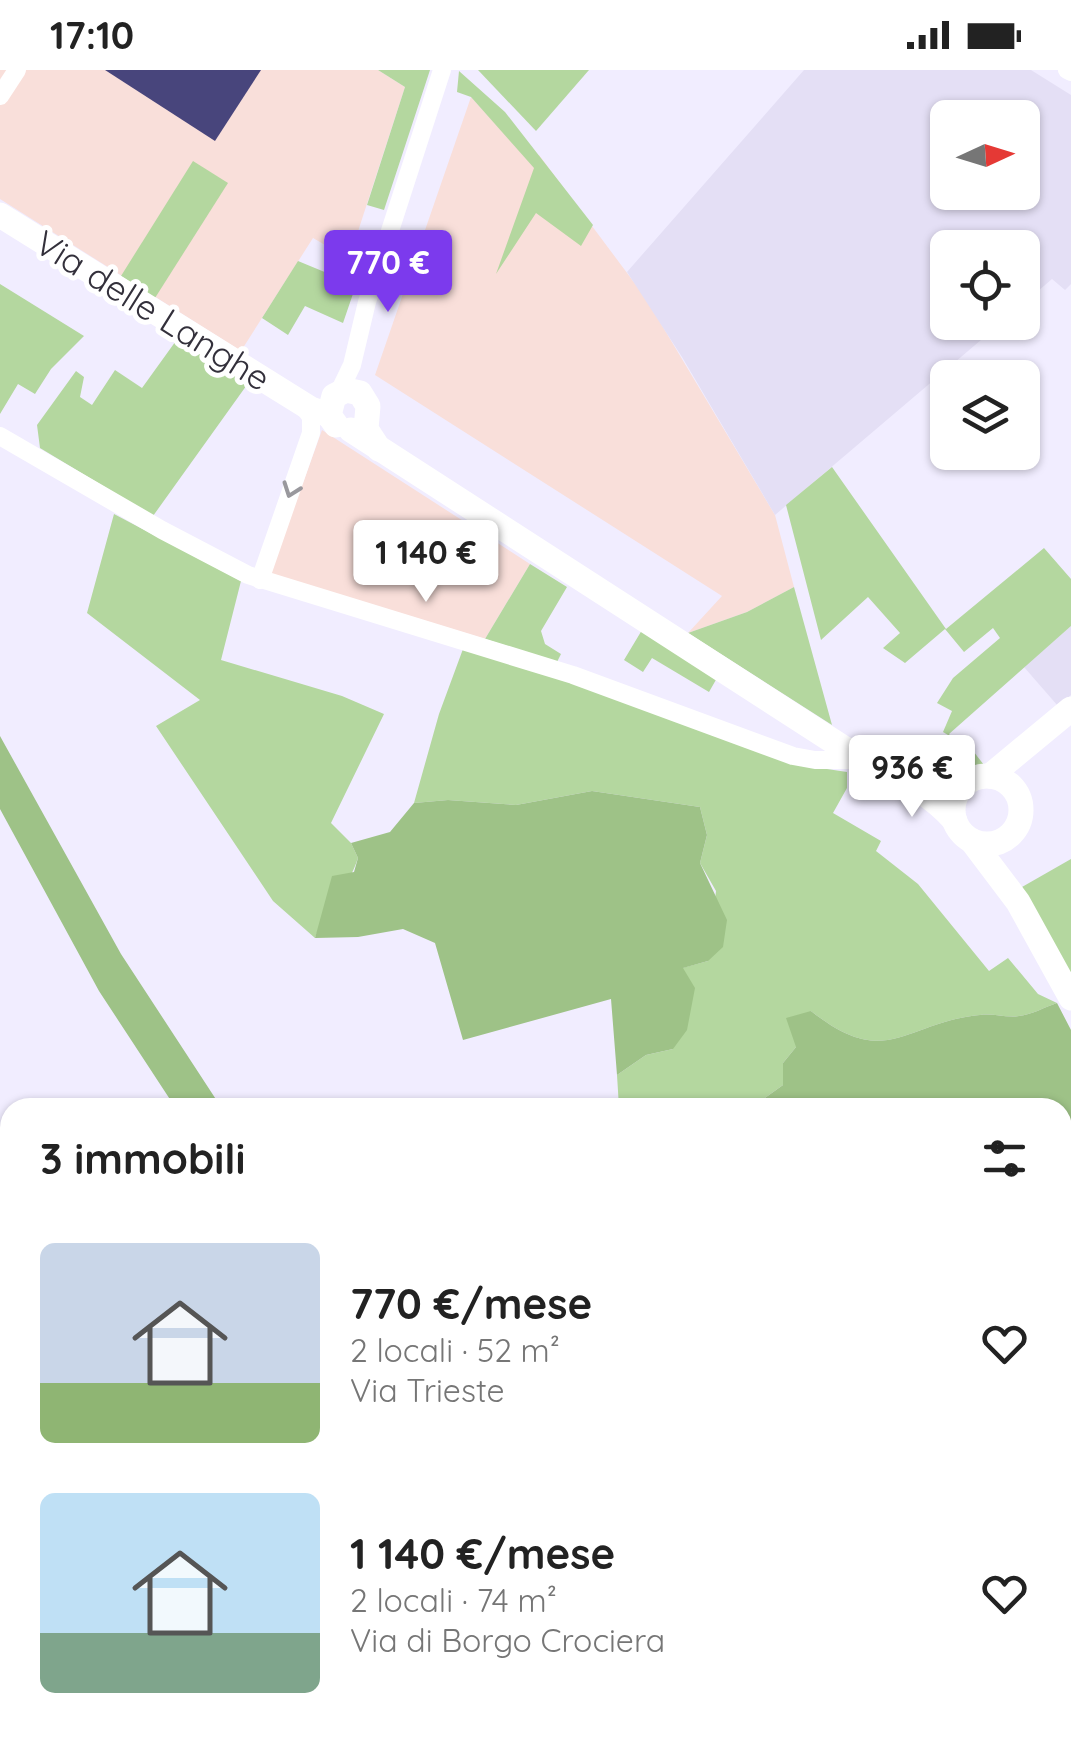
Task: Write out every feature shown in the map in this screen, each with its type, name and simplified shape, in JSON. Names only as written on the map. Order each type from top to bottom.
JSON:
[{"type":"main road","name":"Via delle Langhe","points":[[0,214],[335,407],[383,452],[864,760],[902,780],[955,822],[1018,902]]},
{"type":"main road","name":"Via delle Langhe","points":[[902,780],[936,790],[962,788],[976,778],[990,776],[1071,709]]},
{"type":"main road","points":[[1030,743],[1017,767],[1013,788],[1022,813],[1010,836],[1009,875],[1018,902],[1071,998]]},
{"type":"main road","points":[[990,776],[1013,788]]},
{"type":"main road","points":[[955,822],[953,808],[962,788]]},
{"type":"main road","points":[[972,842],[999,843],[1010,836]]},
{"type":"street","points":[[0,96],[17,70]]},
{"type":"street","points":[[260,580],[312,432],[311,417],[335,407],[352,365],[367,302],[442,70]]},
{"type":"street","points":[[0,436],[162,530],[260,580],[574,675],[795,756],[864,760]]},
{"type":"shaded area","points":[[0,70],[378,70],[405,87],[349,259],[313,238],[241,351],[0,199]]},
{"type":"shaded area","points":[[804,70],[1031,70],[1071,95],[1071,284],[1065,290],[1052,279],[1040,289],[1040,230],[930,230],[930,340],[981,340],[957,360],[930,360],[930,383],[775,515],[627,272]]},
{"type":"shaded area","points":[[471,97],[534,167],[539,155],[645,297],[775,515],[794,587],[747,612],[688,633],[722,596],[375,375]]},
{"type":"shaded area","points":[[322,430],[530,564],[485,639],[270,574]]},
{"type":"shaded area","points":[[1071,626],[1071,695],[1058,706],[1024,667]]},
{"type":"green space","points":[[378,70],[430,70],[384,210],[367,205],[405,87]]},
{"type":"green space","points":[[478,70],[589,70],[536,131]]},
{"type":"green space","points":[[459,71],[505,112],[593,225],[581,246],[536,213],[496,274],[534,168],[471,97],[457,92]]},
{"type":"green space","points":[[193,161],[228,183],[155,298],[121,276]]},
{"type":"green space","points":[[298,261],[356,285],[343,323],[305,306],[288,335],[262,318]]},
{"type":"green space","points":[[0,284],[84,336],[51,369],[35,394],[18,384],[0,414]]},
{"type":"green space","points":[[178,338],[249,382],[153,516],[40,448],[37,425],[76,371],[84,377],[80,397],[92,405],[115,370],[142,388]]},
{"type":"green space","points":[[832,467],[946,629],[1044,548],[1071,579],[1071,626],[949,734],[963,752],[970,747],[984,765],[965,775],[929,776],[948,735],[943,732],[952,711],[937,703],[953,678],[1000,638],[993,628],[964,652],[945,629],[905,663],[883,648],[900,633],[868,597],[821,640],[786,505]]},
{"type":"green space","points":[[114,514],[241,581],[221,660],[342,696],[384,714],[331,823],[351,843],[358,858],[315,938],[273,901],[156,726],[200,700],[87,613]]},
{"type":"green space","points":[[530,564],[567,587],[541,631],[545,644],[561,654],[557,662],[485,639]]},
{"type":"green space","points":[[794,587],[832,725],[688,633],[747,612]]},
{"type":"green space","points":[[642,630],[717,678],[709,692],[652,658],[643,672],[624,660]]},
{"type":"green space","points":[[463,649],[574,683],[807,766],[847,772],[847,788],[833,813],[881,841],[876,851],[918,884],[989,971],[1008,958],[1038,994],[1057,1003],[1024,1015],[980,1015],[878,1041],[837,1029],[811,1011],[796,1047],[783,1063],[783,1085],[765,1098],[618,1098],[617,1075],[646,1055],[673,1049],[682,968],[708,961],[716,891],[700,863],[707,835],[700,807],[592,791],[516,805],[448,800],[414,803],[439,714]]},
{"type":"green space","points":[[0,736],[121,954],[215,1098],[169,1098],[99,991],[0,809]]},
{"type":"green space","points":[[592,791],[700,807],[707,835],[700,863],[727,920],[723,947],[708,961],[683,968],[695,988],[687,1030],[673,1049],[646,1055],[617,1075],[611,999],[463,1040],[435,943],[403,929],[358,937],[315,938],[332,876],[354,872],[358,858],[351,843],[390,832],[414,803],[448,800],[516,805]]},
{"type":"green space","points":[[1071,859],[1071,977],[1022,887]]},
{"type":"green space","points":[[1057,1003],[1071,1030],[1071,1098],[765,1098],[783,1085],[783,1063],[796,1047],[786,1018],[811,1011],[837,1029],[878,1041],[980,1015],[1024,1015]]},
{"type":"building","points":[[105,70],[261,70],[215,141]]}]
